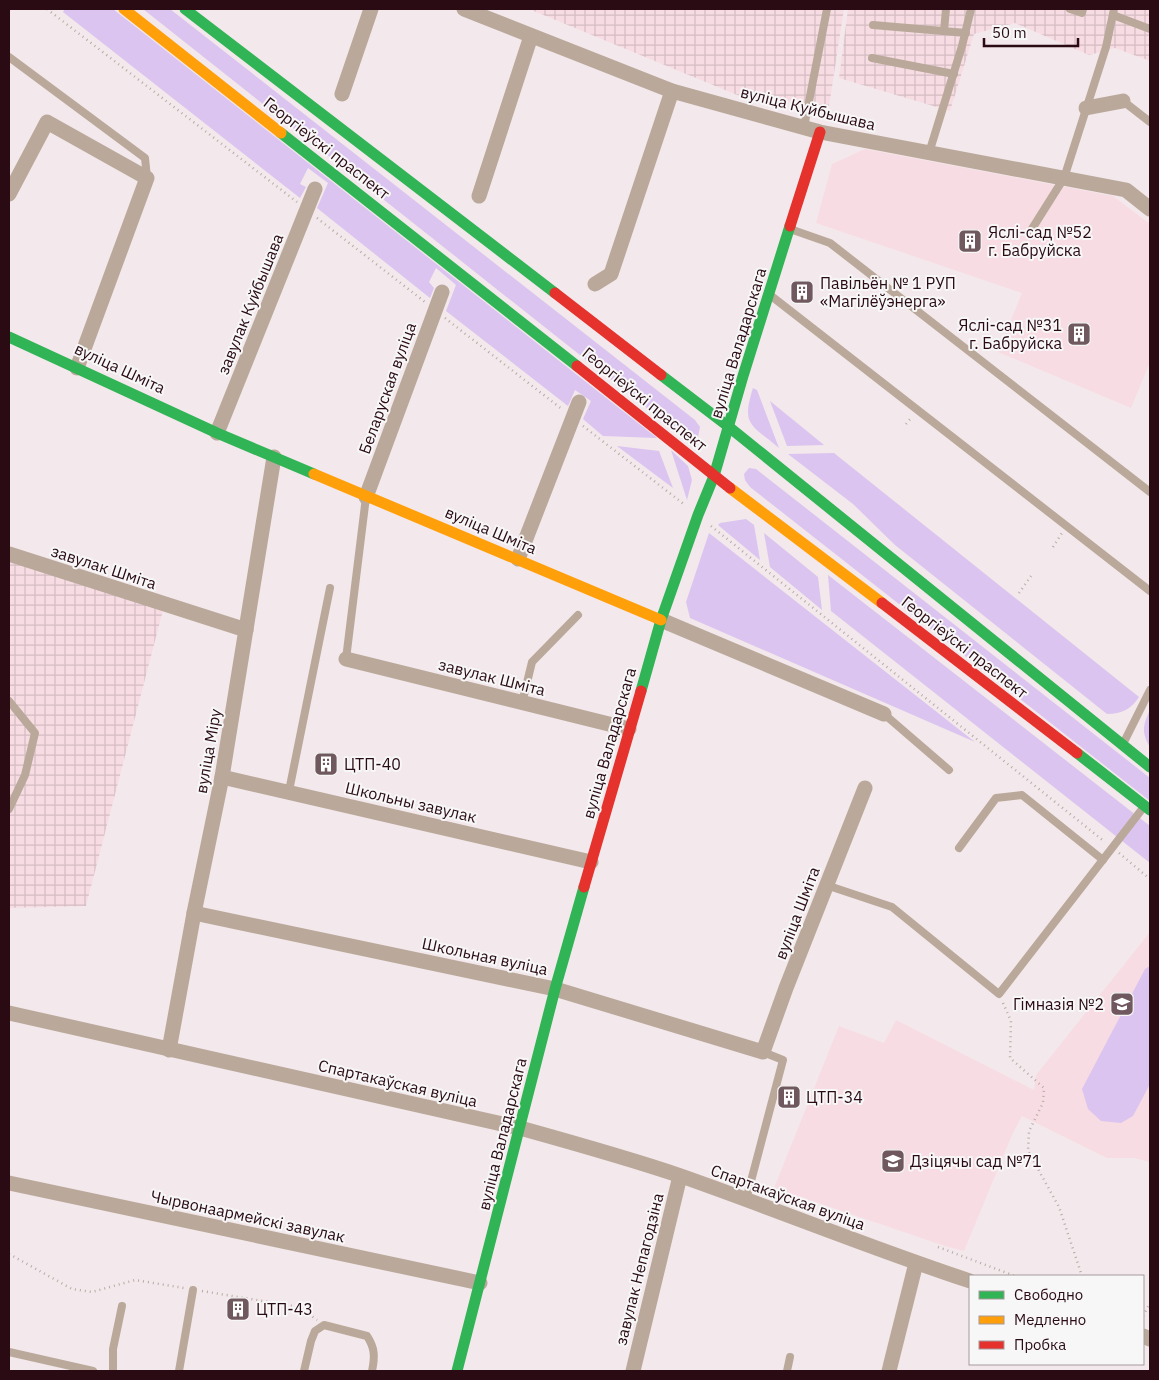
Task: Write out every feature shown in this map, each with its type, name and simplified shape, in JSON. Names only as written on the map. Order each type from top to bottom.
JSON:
[{"type":"main road","name":"Георгіеўскі праспект","points":[[124,9],[714,476],[760,508],[1148,808]]},
{"type":"main road","name":"Георгіеўскі праспект","points":[[185,9],[729,427],[1150,767]]},
{"type":"main road","name":"вуліца Валадарскага","points":[[457,1371],[555,989],[629,729],[661,620],[714,476],[743,376],[820,132]]},
{"type":"main road","name":"вуліца Шміта","points":[[9,337],[217,433],[661,620]]},
{"type":"street","points":[[342,94],[371,9]]},
{"type":"street","name":"вуліца Куйбышава","points":[[464,9],[672,91],[820,132],[1126,190],[1150,209]]},
{"type":"street","points":[[479,196],[532,36]]},
{"type":"street","points":[[595,284],[611,274],[672,91]]},
{"type":"street","points":[[1086,108],[1123,101]]},
{"type":"street","points":[[9,194],[47,122],[147,178],[77,368]]},
{"type":"street","name":"завулак Куйбышава","points":[[217,433],[315,189]]},
{"type":"street","name":"Беларуская вуліца","points":[[366,497],[442,292]]},
{"type":"street","points":[[518,560],[579,402]]},
{"type":"street","name":"вуліца Міру","points":[[169,1050],[194,913],[222,777],[274,457]]},
{"type":"street","name":"завулак Шміта","points":[[9,554],[246,630]]},
{"type":"street","name":"вуліца Шміта","points":[[661,620],[884,714]]},
{"type":"street","name":"завулак Шміта","points":[[346,659],[629,729]]},
{"type":"street","name":"Школьны завулак","points":[[222,777],[591,862]]},
{"type":"street","name":"вуліца Шміта","points":[[764,1052],[786,988],[865,788]]},
{"type":"street","name":"Школьная вуліца","points":[[194,913],[555,989],[764,1052]]},
{"type":"street","name":"Спартакаўская вуліца","points":[[9,1013],[520,1128],[600,1150],[680,1176],[969,1281]]},
{"type":"street","name":"завулак Непагодзіна","points":[[633,1371],[680,1176]]},
{"type":"street","name":"Чырвонаармейскі завулак","points":[[9,1183],[480,1283]]},
{"type":"street","points":[[889,1371],[916,1263]]},
{"type":"lane","points":[[804,127],[827,9]]},
{"type":"lane","points":[[944,31],[946,9]]},
{"type":"lane","points":[[929,153],[966,33],[971,9]]},
{"type":"lane","points":[[1070,9],[1082,13],[1083,9]]},
{"type":"lane","points":[[1030,232],[1064,178],[1106,47],[1113,12],[1150,29]]},
{"type":"lane","points":[[872,25],[966,33]]},
{"type":"lane","points":[[9,57],[145,158],[147,178]]},
{"type":"lane","points":[[872,58],[954,74]]},
{"type":"lane","points":[[1123,101],[1150,122]]},
{"type":"lane","points":[[790,229],[830,243],[1150,492]]},
{"type":"lane","points":[[770,295],[1150,591]]},
{"type":"lane","points":[[346,659],[366,497]]},
{"type":"lane","points":[[289,791],[330,588]]},
{"type":"lane","points":[[522,703],[532,662],[578,615]]},
{"type":"lane","points":[[1122,745],[1150,690]]},
{"type":"lane","points":[[9,701],[35,733],[25,775],[9,809]]},
{"type":"lane","name":"вуліца Шміта","points":[[884,714],[949,770]]},
{"type":"lane","points":[[959,848],[996,798],[1022,795],[1103,860]]},
{"type":"lane","points":[[826,885],[892,907],[999,994],[1112,848],[1148,808]]},
{"type":"lane","points":[[746,1200],[783,1060],[764,1052]]},
{"type":"lane","points":[[179,1371],[193,1290]]},
{"type":"lane","points":[[113,1371],[113,1349],[122,1306]]},
{"type":"lane","points":[[304,1371],[310,1340],[315,1331],[324,1325],[367,1336],[374,1346],[375,1358],[372,1371]]},
{"type":"lane","points":[[9,1352],[93,1371]]},
{"type":"lane","points":[[787,1371],[790,1357]]},
{"type":"path","points":[[47,9],[682,503]]},
{"type":"path","points":[[710,525],[1150,879]]},
{"type":"path","points":[[1053,547],[1067,526]]},
{"type":"path","points":[[1019,593],[1031,576]]},
{"type":"path","points":[[999,994],[1011,1021],[1010,1058],[1044,1088],[1043,1103],[1029,1132],[1028,1151],[1059,1207],[1082,1275]]},
{"type":"path","points":[[938,1246],[1012,1275]]},
{"type":"path","points":[[9,1254],[72,1289],[92,1292],[135,1280],[299,1307],[324,1325]]},
{"type":"path","points":[[1144,1314],[1150,1303]]},
{"type":"shaded area","points":[[65,9],[113,9],[657,438],[603,436],[583,419],[591,401],[575,390],[568,406],[446,311],[456,285],[436,268],[429,282],[434,288],[430,298],[317,208],[328,183],[308,168],[300,184],[306,187],[300,198],[63,12]]},
{"type":"shaded area","points":[[143,9],[170,9],[695,420],[700,427],[698,437],[692,440],[686,439]]},
{"type":"shaded area","points":[[529,9],[844,9],[829,106],[737,95]]},
{"type":"shaded area","points":[[848,9],[1150,9],[1150,61],[1115,48],[1089,55],[1015,23],[974,34],[950,111],[839,78]]},
{"type":"shaded area","points":[[865,149],[1113,196],[1150,224],[1150,362],[1131,408],[998,352],[1022,293],[816,223],[832,164]]},
{"type":"shaded area","points":[[753,388],[757,390],[779,448],[751,423],[748,410]]},
{"type":"shaded area","points":[[770,401],[824,445],[787,446]]},
{"type":"shaded area","points":[[617,446],[659,451],[673,488]]},
{"type":"shaded area","points":[[671,450],[688,466],[692,480],[687,500]]},
{"type":"shaded area","points":[[834,453],[1139,697],[1136,701],[1122,712],[1107,714],[895,545],[853,504],[788,454]]},
{"type":"shaded area","points":[[749,468],[756,469],[1150,778],[1150,801],[750,487],[745,480],[744,474]]},
{"type":"shaded area","points":[[746,519],[754,525],[760,560],[718,525],[720,523]]},
{"type":"shaded area","points":[[709,533],[975,742],[690,618],[686,602]]},
{"type":"shaded area","points":[[764,533],[818,577],[822,610],[770,567]]},
{"type":"shaded area","points":[[9,559],[163,610],[86,906],[9,908]]},
{"type":"shaded area","points":[[828,575],[1150,826],[1150,863],[831,611]]},
{"type":"shaded area","points":[[1150,710],[1150,747],[1145,737],[1144,728]]},
{"type":"shaded area","name":"Дзіцячы сад №71","points":[[1150,932],[1150,1162],[1134,1158],[1107,1158],[1022,1116],[1012,1135],[964,1251],[774,1188],[839,1026],[884,1043],[896,1020],[1034,1090],[1036,1075]]},
{"type":"shaded area","points":[[1150,966],[1150,1084],[1133,1116],[1121,1123],[1101,1121],[1088,1109],[1082,1089],[1145,969]]},
{"type":"traffic: fast","points":[[185,9],[555,293]]},
{"type":"traffic: fast","points":[[281,133],[577,366]]},
{"type":"traffic: fast","points":[[641,691],[661,620],[698,515],[714,476],[790,226]]},
{"type":"traffic: fast","points":[[9,337],[217,433],[314,474]]},
{"type":"traffic: fast","points":[[661,375],[729,427],[1150,767]]},
{"type":"traffic: fast","points":[[1077,753],[1150,810]]},
{"type":"traffic: fast","points":[[457,1371],[555,989],[584,887]]},
{"type":"traffic: slow","points":[[124,9],[281,133]]},
{"type":"traffic: slow","points":[[314,474],[661,620]]},
{"type":"traffic: slow","points":[[730,488],[882,603]]},
{"type":"traffic: jam","points":[[790,226],[820,132]]},
{"type":"traffic: jam","points":[[555,293],[661,375]]},
{"type":"traffic: jam","points":[[577,366],[730,488]]},
{"type":"traffic: jam","points":[[882,603],[1077,753]]},
{"type":"traffic: jam","points":[[584,887],[641,691]]},
{"type":"place","name":"Яслі-сад №52 г. Бабруйска","points":[[970,241]]},
{"type":"place","name":"Павільён № 1 РУП «Магілёўэнерга»","points":[[802,292]]},
{"type":"place","name":"Яслі-сад №31 г. Бабруйска","points":[[1079,334]]},
{"type":"place","name":"ЦТП-40","points":[[326,764]]},
{"type":"place","name":"Гімназія №2","points":[[1122,1004]]},
{"type":"place","name":"ЦТП-34","points":[[789,1097]]},
{"type":"place","name":"Дзіцячы сад №71","points":[[893,1161]]},
{"type":"place","name":"ЦТП-43","points":[[238,1309]]}]
